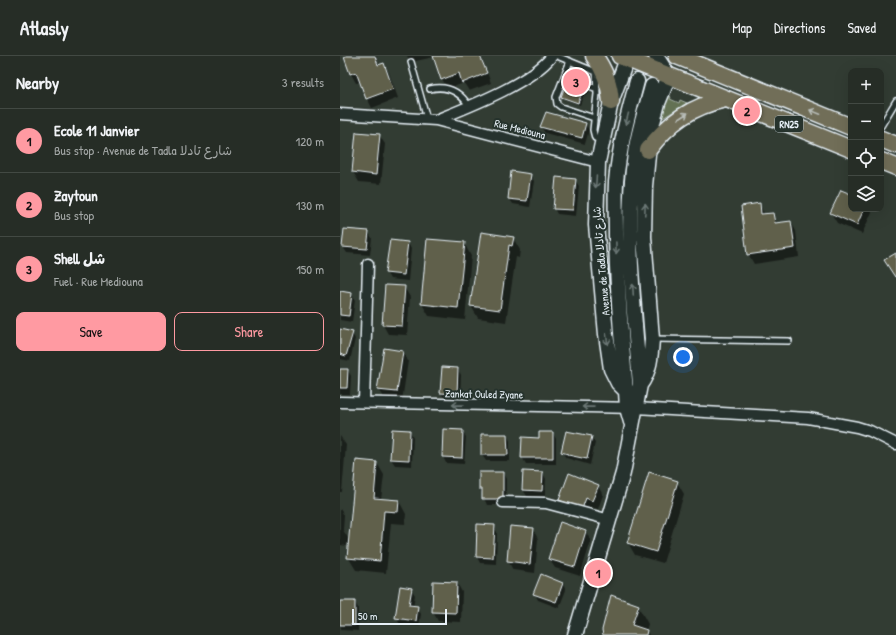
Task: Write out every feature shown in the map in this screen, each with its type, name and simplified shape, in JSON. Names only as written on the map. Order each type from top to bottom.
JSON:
[{"type":"main road","points":[[625,57],[644,61],[677,56]]},
{"type":"main road","name":"Avenue de Tadla شارع تادلا","points":[[575,635],[623,473],[632,426],[632,408],[640,385],[644,380],[649,366],[652,339],[644,237],[645,186],[648,150],[654,119],[677,56]]},
{"type":"main road","name":"RN25","points":[[677,56],[848,126]]},
{"type":"main road","name":"Avenue de Tadla شارع تادلا","points":[[625,57],[604,95],[602,141],[598,162],[596,225],[606,334],[612,369],[618,383],[626,391]]},
{"type":"main road","name":"RN25","points":[[625,57],[848,148]]},
{"type":"main road","points":[[658,58],[669,76]]},
{"type":"main road","points":[[595,62],[606,75],[604,95]]},
{"type":"main road","name":"Avenue de Tadla شارع تادلا","points":[[632,408],[626,391],[618,303],[616,184],[623,136],[637,81]]},
{"type":"main road","name":"Avenue de Tadla شارع تادلا","points":[[640,385],[633,290],[630,223],[631,196],[635,152],[652,86]]},
{"type":"main road","points":[[648,150],[656,139],[677,120],[702,105],[726,99]]},
{"type":"main road","points":[[884,140],[896,145]]},
{"type":"main road","points":[[884,162],[896,167]]},
{"type":"street","name":"Rue Mediouna","points":[[431,119],[470,106],[532,74],[552,56]]},
{"type":"street","name":"Rue Mediouna","points":[[340,114],[431,119],[598,162]]},
{"type":"street","points":[[364,402],[368,264]]},
{"type":"street","name":"Zankat Ouled Zyane","points":[[340,402],[632,408],[808,418],[857,427],[870,431],[896,444]]},
{"type":"street","points":[[503,502],[546,503],[610,520]]},
{"type":"lane","points":[[557,56],[570,61],[595,62]]},
{"type":"lane","points":[[570,61],[556,98],[557,104],[561,107],[594,118]]},
{"type":"lane","points":[[411,62],[431,119]]},
{"type":"lane","points":[[565,76],[604,95],[594,118],[593,130],[595,138],[602,141]]},
{"type":"lane","points":[[430,89],[441,88],[451,90],[462,97],[470,106]]},
{"type":"lane","points":[[884,121],[896,101]]},
{"type":"lane","points":[[652,339],[789,341]]},
{"type":"green space","points":[[668,95],[671,97],[670,99],[679,103],[680,100],[687,103],[658,121]]},
{"type":"building","points":[[375,56],[378,65],[384,63],[393,89],[366,99],[356,72],[350,74],[344,57]]},
{"type":"building","points":[[433,56],[480,56],[487,73],[462,83],[459,73],[441,80]]},
{"type":"building","points":[[575,60],[592,67],[578,103],[561,97]]},
{"type":"building","points":[[546,112],[586,123],[582,138],[540,127]]},
{"type":"building","points":[[356,132],[380,134],[376,175],[352,172]]},
{"type":"building","points":[[511,171],[531,174],[527,201],[508,199]]},
{"type":"building","points":[[556,177],[576,179],[573,210],[553,209]]},
{"type":"building","points":[[841,190],[848,193],[848,212],[863,212],[857,225],[830,213]]},
{"type":"building","points":[[760,203],[761,214],[773,213],[775,223],[791,221],[795,248],[747,255],[741,206]]},
{"type":"building","points":[[344,229],[369,231],[367,249],[342,247]]},
{"type":"building","points":[[481,232],[514,237],[512,246],[509,245],[500,310],[470,306]]},
{"type":"building","points":[[427,239],[465,242],[458,308],[421,304]]},
{"type":"building","points":[[390,240],[408,242],[404,275],[385,273]]},
{"type":"building","points":[[896,253],[896,277],[895,277],[884,260]]},
{"type":"building","points":[[385,285],[405,286],[402,326],[382,325]]},
{"type":"building","points":[[340,291],[352,293],[349,316],[340,315]]},
{"type":"building","points":[[340,329],[353,332],[346,356],[340,354]]},
{"type":"building","points":[[384,348],[403,351],[397,392],[377,390]]},
{"type":"building","points":[[442,367],[458,368],[457,394],[440,393]]},
{"type":"building","points":[[340,369],[348,369],[347,388],[340,388]]},
{"type":"building","points":[[392,429],[410,430],[409,460],[390,459]]},
{"type":"building","points":[[443,429],[463,430],[462,458],[442,457]]},
{"type":"building","points":[[566,431],[592,436],[587,459],[561,452]]},
{"type":"building","points":[[539,432],[553,432],[553,458],[521,458],[522,437],[539,438]]},
{"type":"building","points":[[481,434],[507,434],[508,455],[481,455]]},
{"type":"building","points":[[356,460],[377,462],[374,498],[399,500],[398,512],[384,511],[380,561],[347,558]]},
{"type":"building","points":[[523,471],[543,472],[542,491],[522,490]]},
{"type":"building","points":[[479,472],[503,472],[503,499],[482,499],[482,489],[479,489]]},
{"type":"building","points":[[649,472],[678,481],[656,552],[627,543]]},
{"type":"building","points":[[569,473],[599,485],[592,501],[586,498],[582,509],[559,500]]},
{"type":"building","points":[[560,522],[586,531],[575,567],[548,559]]},
{"type":"building","points":[[477,524],[495,525],[493,558],[476,557]]},
{"type":"building","points":[[510,526],[534,528],[530,564],[507,561]]},
{"type":"building","points":[[541,574],[563,583],[556,602],[533,594]]},
{"type":"building","points":[[433,581],[457,582],[456,613],[432,612]]},
{"type":"building","points":[[400,586],[412,588],[409,605],[418,606],[416,621],[395,618]]},
{"type":"building","points":[[611,595],[639,605],[632,625],[647,630],[646,635],[603,635],[602,630]]},
{"type":"building","points":[[340,601],[355,601],[355,625],[340,625]]},
{"type":"place","name":"Shell شل","points":[[576,82]]},
{"type":"place","name":"Zaytoun","points":[[747,111]]},
{"type":"place","name":"Ecole 11 Janvier","points":[[598,573]]}]
